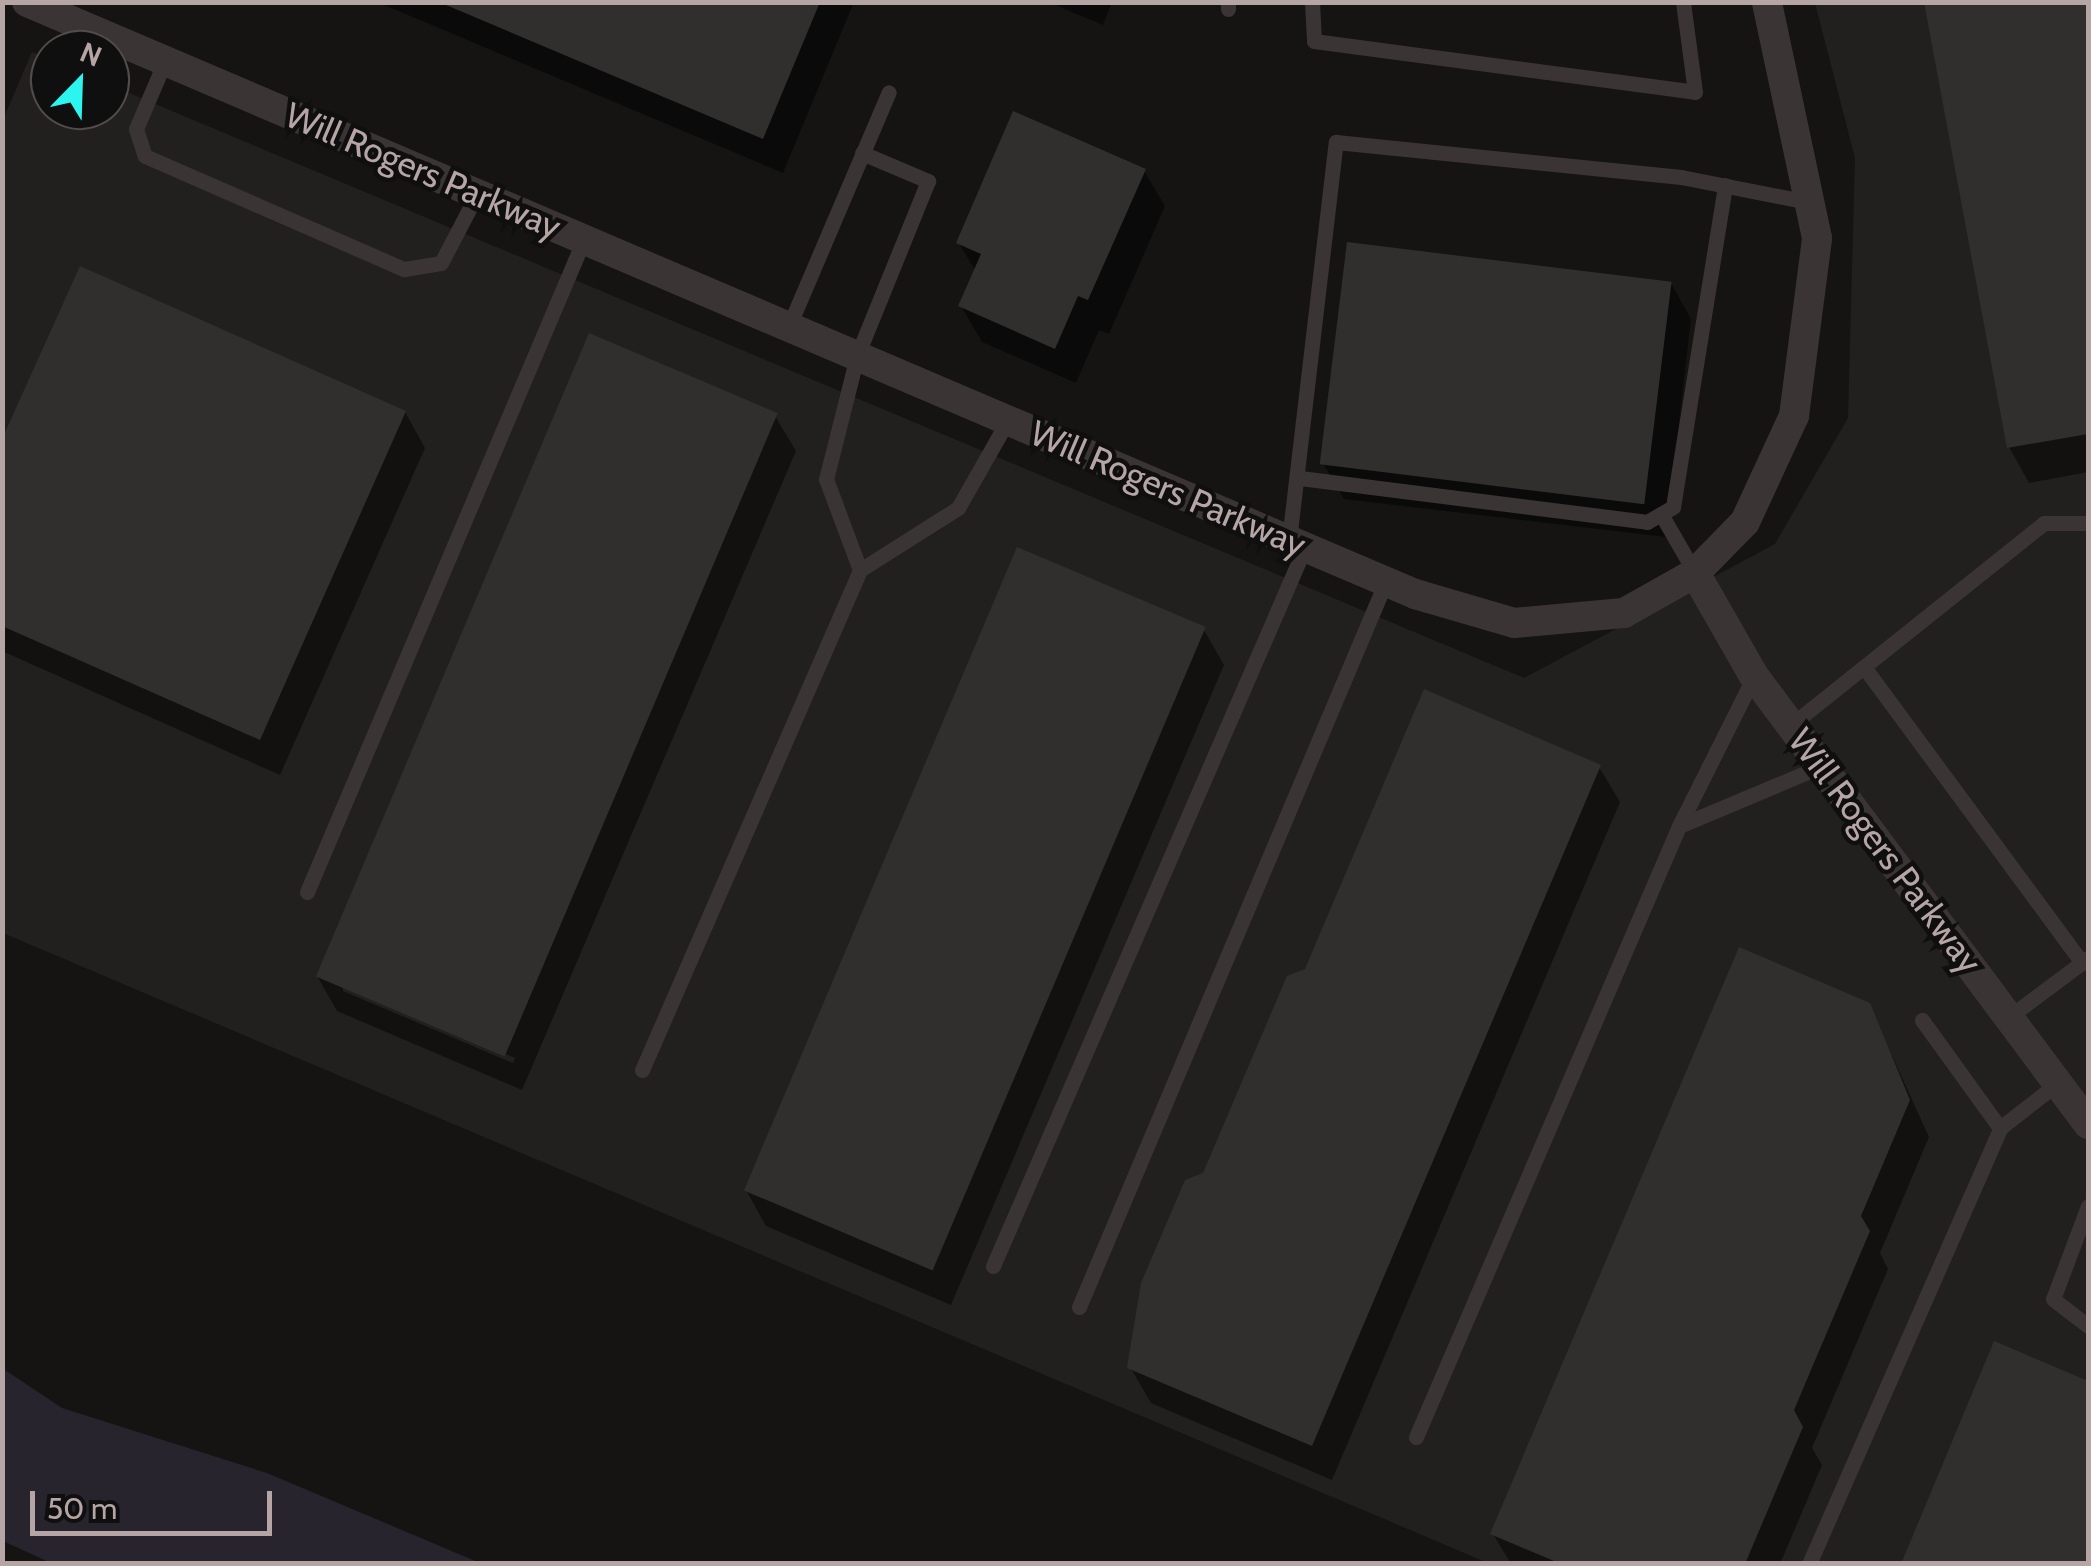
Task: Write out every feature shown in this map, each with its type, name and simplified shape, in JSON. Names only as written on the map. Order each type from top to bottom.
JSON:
[{"type":"street","points":[[1695,573],[1745,522],[1794,416],[1810,339],[1816,238],[1768,2]]},
{"type":"street","name":"Will Rogers Parkway","points":[[47,6],[165,61],[1386,581],[1514,623],[1624,613],[1695,573],[1754,676],[2009,1017],[2078,1101]]},
{"type":"lane","points":[[1312,2],[1314,41],[1695,92],[1683,2]]},
{"type":"lane","points":[[165,61],[136,129],[145,156],[404,269],[441,264],[477,194]]},
{"type":"lane","points":[[790,326],[888,92]]},
{"type":"lane","points":[[993,1266],[1297,543],[1300,478],[1336,142],[1725,185],[1809,202]]},
{"type":"lane","points":[[860,570],[826,479],[858,356],[928,181],[862,154]]},
{"type":"lane","points":[[1300,478],[1647,522],[1672,507],[1725,185]]},
{"type":"lane","points":[[306,892],[584,240]]},
{"type":"lane","points":[[642,1070],[860,570],[958,508],[1008,420]]},
{"type":"lane","points":[[1660,514],[1695,573]]},
{"type":"lane","points":[[1791,725],[2044,523],[2088,523]]},
{"type":"lane","points":[[1079,1306],[1386,581]]},
{"type":"lane","points":[[1864,667],[2086,960],[2009,1017]]},
{"type":"lane","points":[[1416,1436],[1678,826],[1754,676]]},
{"type":"lane","points":[[1678,826],[1822,766]]},
{"type":"lane","points":[[1922,1020],[2000,1128]]},
{"type":"lane","points":[[1809,1564],[2000,1128],[2078,1101]]},
{"type":"lane","points":[[2088,1206],[2053,1299],[2088,1326]]},
{"type":"shaded area","points":[[1815,3],[2088,3],[2088,1563],[1488,1563],[3,933],[2,122],[30,57],[30,130],[130,130],[130,93],[1524,678],[1775,544],[1848,418],[1855,158]]},
{"type":"shaded area","points":[[2,1368],[62,1408],[267,1473],[480,1563],[51,1563],[3,1541]]},
{"type":"building","points":[[439,2],[820,2],[763,139]]},
{"type":"building","points":[[1924,2],[2088,2],[2088,434],[2007,448]]},
{"type":"building","points":[[1013,111],[1146,169],[1088,300],[1078,296],[1055,349],[958,306],[981,254],[956,243]]},
{"type":"building","points":[[1347,242],[1672,282],[1644,504],[1320,464]]},
{"type":"building","points":[[80,266],[406,411],[260,740],[2,626],[2,439]]},
{"type":"building","points":[[589,333],[778,413],[505,1057],[316,976]]},
{"type":"building","points":[[1017,547],[1206,627],[933,1271],[744,1190]]},
{"type":"building","points":[[1424,689],[1601,765],[1312,1446],[1127,1368],[1141,1283],[1185,1180],[1203,1173],[1287,976],[1305,969]]},
{"type":"building","points":[[1739,947],[1870,1003],[1910,1100],[1861,1216],[1870,1231],[1794,1410],[1803,1427],[1745,1564],[1561,1564],[1490,1534]]},
{"type":"building","points":[[1994,1341],[2088,1381],[2088,1564],[1901,1564]]}]
